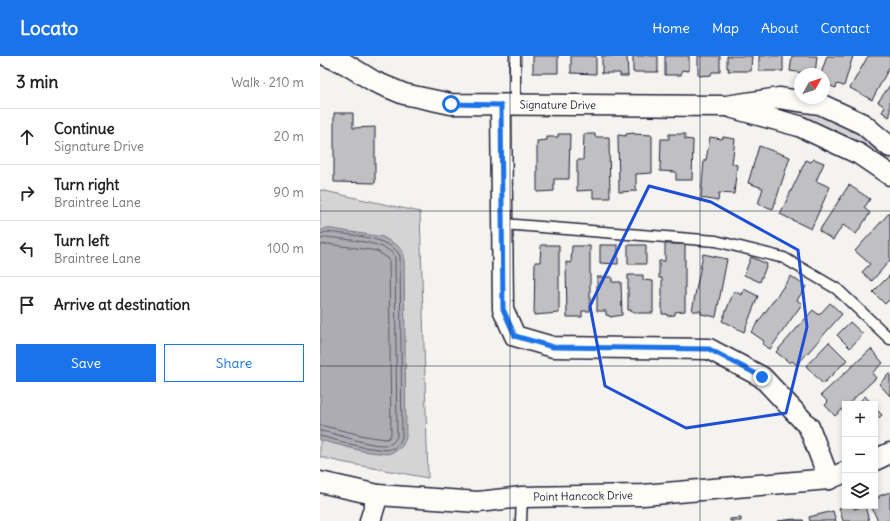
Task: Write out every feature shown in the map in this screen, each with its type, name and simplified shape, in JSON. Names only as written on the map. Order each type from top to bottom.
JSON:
[{"type":"street","name":"Signature Drive","points":[[328,56],[344,63],[375,82],[404,94],[451,104],[726,106],[779,98],[820,104],[863,124],[890,147]]},
{"type":"street","points":[[508,104],[503,224],[503,309],[515,336],[553,347],[709,349],[762,377],[809,427],[837,476]]},
{"type":"street","name":"Signature Drive","points":[[726,106],[799,126],[859,154],[890,174]]},
{"type":"street","points":[[878,459],[890,453]]},
{"type":"street","name":"Point Hancock Drive","points":[[320,482],[378,495],[478,502],[522,497],[643,495],[837,476]]},
{"type":"street","points":[[370,521],[378,495]]},
{"type":"lane","points":[[508,104],[515,56]]},
{"type":"lane","points":[[503,224],[716,241],[784,258],[837,289],[890,339]]},
{"type":"lane","points":[[521,521],[522,497]]},
{"type":"highlighted area","points":[[649,186],[711,202],[798,250],[807,327],[786,413],[686,428],[605,386],[590,306]]},
{"type":"shaded area","points":[[748,105],[793,105],[855,127],[890,155],[890,169]]},
{"type":"shaded area","points":[[320,190],[420,212],[428,478],[320,457]]},
{"type":"water","points":[[326,228],[383,237],[401,248],[404,255],[406,438],[402,446],[396,451],[387,454],[362,451],[320,440],[320,231]]},
{"type":"building","points":[[533,56],[558,56],[558,73],[533,73]]},
{"type":"building","points":[[571,56],[596,56],[596,74],[571,73]]},
{"type":"building","points":[[602,56],[627,56],[628,76],[620,76],[620,73],[602,73]]},
{"type":"building","points":[[633,56],[658,56],[658,72],[633,72]]},
{"type":"building","points":[[665,56],[689,56],[689,71],[682,70],[681,75],[665,75]]},
{"type":"building","points":[[698,56],[720,56],[720,72],[712,72],[711,75],[698,76]]},
{"type":"building","points":[[727,56],[752,56],[751,71],[728,71]]},
{"type":"building","points":[[759,56],[783,56],[783,71],[759,71]]},
{"type":"building","points":[[792,56],[817,56],[816,68],[794,68],[794,72],[790,71]]},
{"type":"building","points":[[827,56],[853,56],[844,86],[837,84],[836,88],[830,86],[830,68],[823,68]]},
{"type":"building","points":[[868,56],[890,56],[890,66],[872,100],[850,88]]},
{"type":"building","points":[[890,85],[889,117],[882,112],[885,107],[878,102]]},
{"type":"building","points":[[334,113],[353,113],[353,128],[375,127],[375,183],[334,182]]},
{"type":"building","points":[[634,133],[652,135],[652,173],[636,174],[636,191],[619,192],[618,135],[626,136],[626,134]]},
{"type":"building","points":[[558,134],[570,134],[569,179],[554,179],[554,191],[537,192],[537,141],[547,140],[547,137],[558,137]]},
{"type":"building","points":[[584,134],[595,134],[595,137],[609,137],[610,198],[593,198],[593,190],[577,191],[577,160],[583,160]]},
{"type":"building","points":[[669,134],[685,134],[685,139],[693,140],[692,180],[676,180],[676,172],[660,171],[661,139],[669,139]]},
{"type":"building","points":[[710,137],[735,139],[732,164],[737,165],[734,194],[719,193],[718,201],[701,198],[704,160],[706,160]]},
{"type":"building","points":[[759,146],[790,157],[773,209],[758,204],[763,188],[748,183]]},
{"type":"building","points":[[814,159],[824,163],[816,181],[830,187],[811,229],[780,214],[806,160],[811,162]]},
{"type":"building","points":[[849,185],[870,199],[864,208],[870,213],[856,234],[843,225],[833,240],[819,231]]},
{"type":"building","points":[[890,212],[890,260],[872,281],[862,272],[870,264],[855,251]]},
{"type":"building","points":[[665,244],[685,244],[685,311],[675,312],[675,315],[667,316],[667,314],[662,314],[662,278],[659,278],[659,261],[665,261]]},
{"type":"building","points":[[541,245],[559,245],[559,313],[534,315],[535,262],[540,262]]},
{"type":"building","points":[[600,245],[618,245],[618,264],[600,263]]},
{"type":"building","points":[[628,245],[646,245],[646,264],[628,264]]},
{"type":"building","points":[[572,246],[590,246],[590,311],[582,311],[582,317],[567,317],[566,262],[571,263]]},
{"type":"building","points":[[703,254],[727,259],[716,317],[701,314],[701,311],[692,311]]},
{"type":"building","points":[[751,257],[767,264],[760,282],[744,275]]},
{"type":"building","points":[[628,275],[643,275],[643,280],[653,281],[653,313],[637,313],[628,310]]},
{"type":"building","points":[[890,275],[890,299],[885,304],[873,292]]},
{"type":"building","points":[[791,276],[806,287],[797,300],[802,304],[770,349],[762,344],[764,341],[751,332]]},
{"type":"building","points":[[597,277],[612,277],[612,282],[621,282],[622,315],[610,317],[606,315],[606,311],[597,311]]},
{"type":"building","points":[[744,289],[758,296],[744,332],[722,321],[734,291],[742,295]]},
{"type":"building","points":[[830,303],[842,314],[797,365],[792,361],[790,363],[776,352],[813,310],[819,315]]},
{"type":"building","points":[[850,322],[863,334],[850,348],[837,335]]},
{"type":"building","points":[[829,342],[847,360],[823,384],[806,366]]},
{"type":"building","points":[[871,349],[883,363],[872,373],[876,378],[851,401],[842,401],[842,410],[835,416],[825,405],[828,402],[821,395]]},
{"type":"building","points":[[890,373],[890,396],[879,384]]},
{"type":"building","points":[[865,396],[869,401],[860,401]]},
{"type":"building","points":[[878,411],[882,415],[878,418]]},
{"type":"building","points":[[890,492],[890,521],[878,521],[872,509],[878,509],[879,496]]},
{"type":"building","points":[[839,508],[866,509],[869,521],[843,521]]},
{"type":"building","points":[[833,511],[836,521],[810,521],[809,517]]},
{"type":"building","points":[[741,518],[741,521],[730,521],[730,519]]},
{"type":"building","points":[[795,519],[804,521],[778,521]]},
{"type":"route","points":[[451,104],[501,105],[503,309],[515,336],[553,347],[709,349],[762,377]]}]
